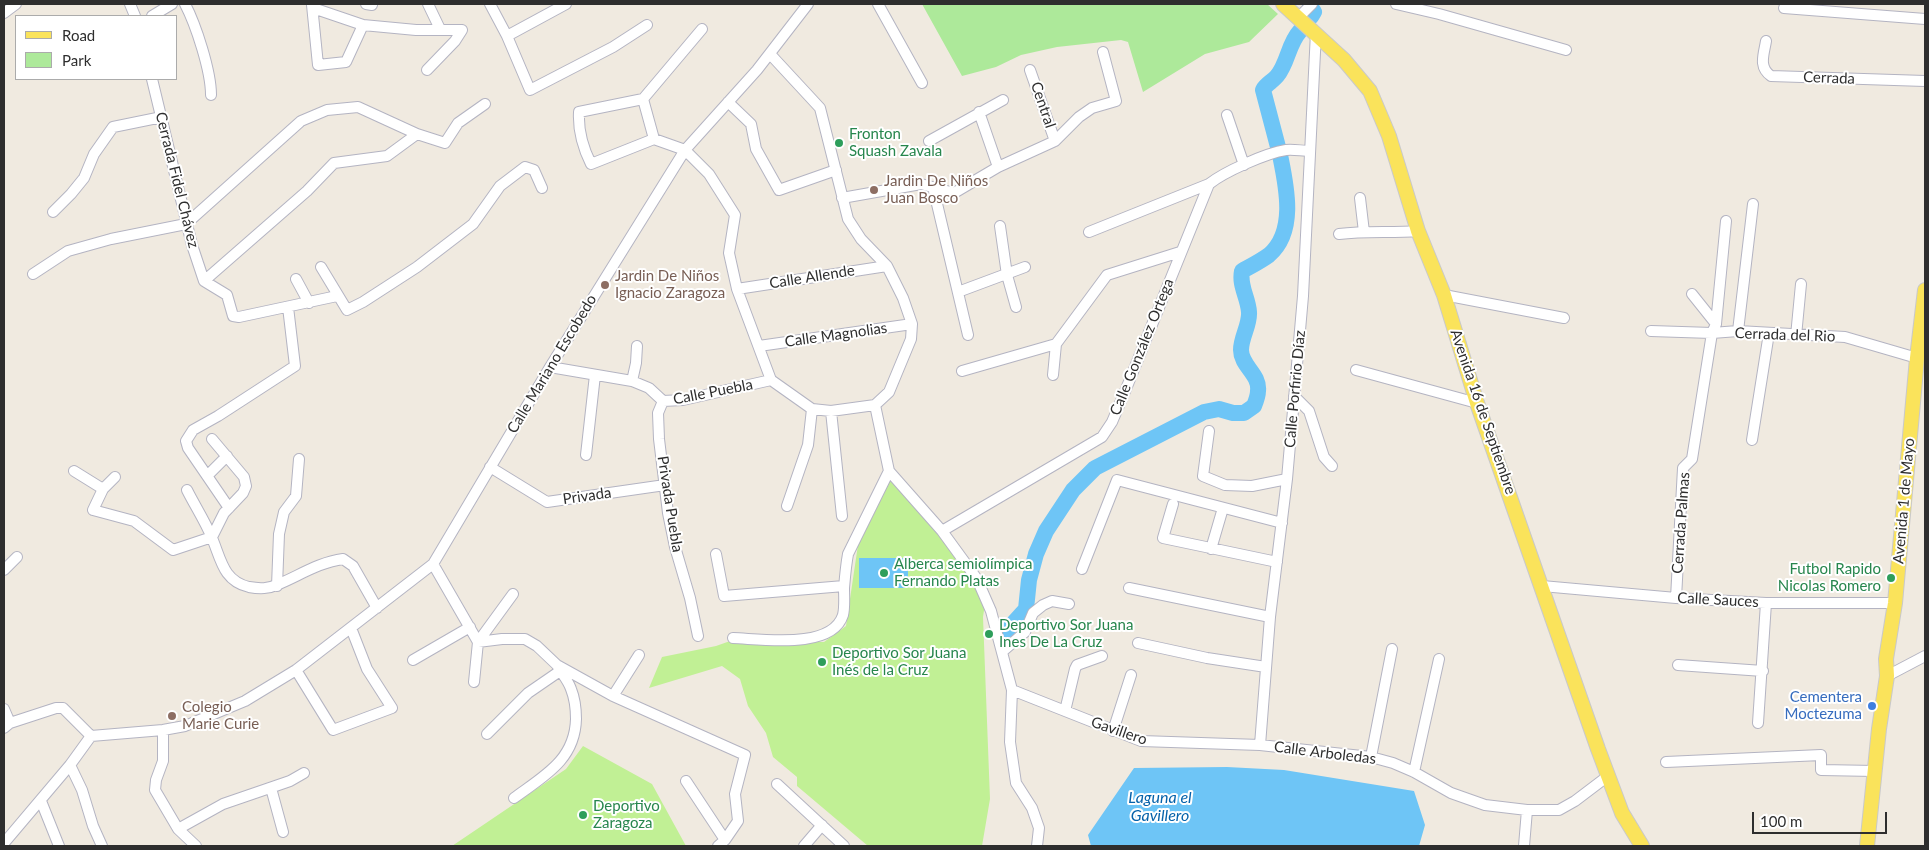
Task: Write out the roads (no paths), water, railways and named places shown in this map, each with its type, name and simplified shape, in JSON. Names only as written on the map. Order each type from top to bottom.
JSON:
[{"type":"main road","name":"Avenida 16 de Septiembre","points":[[1283,4],[1316,32],[1344,60],[1370,91],[1389,136],[1418,231],[1444,295],[1477,403],[1608,776],[1622,813],[1642,846]]},
{"type":"main road","name":"Avenida 1 de Mayo","points":[[1867,846],[1887,676],[1886,659],[1895,604],[1925,290]]},
{"type":"street","points":[[4,13],[16,4]]},
{"type":"street","points":[[154,15],[172,4]]},
{"type":"street","points":[[185,4],[200,46],[211,85],[211,95]]},
{"type":"street","points":[[428,4],[440,29]]},
{"type":"street","points":[[490,4],[507,36],[530,90],[613,47],[648,26]]},
{"type":"street","points":[[507,36],[566,4]]},
{"type":"street","name":"Calle Mariano Escobedo","points":[[91,736],[163,730],[185,726],[244,701],[296,670],[433,564],[550,367],[685,150],[770,54],[808,4]]},
{"type":"street","points":[[878,4],[922,82]]},
{"type":"street","points":[[1299,17],[1312,4]]},
{"type":"street","points":[[1396,4],[1566,50]]},
{"type":"street","points":[[363,25],[346,62],[318,65],[313,6],[363,25],[416,30],[462,30],[455,41],[427,70]]},
{"type":"street","points":[[1784,8],[1925,19]]},
{"type":"street","points":[[702,28],[643,99],[579,112],[578,124],[590,164],[654,139],[685,150],[709,174],[735,215],[729,253],[737,289],[771,380]]},
{"type":"street","name":"Calle Porfirio Díaz","points":[[1260,745],[1270,617],[1287,479],[1303,296],[1316,32]]},
{"type":"street","name":"Cerrada","points":[[1766,41],[1762,65],[1764,71],[1770,76],[1925,81]]},
{"type":"street","points":[[842,198],[921,184],[954,193],[998,167],[1055,141],[1085,113],[1100,105],[1116,101],[1103,52]]},
{"type":"street","points":[[770,54],[820,108],[848,219],[861,239],[888,266],[903,298],[912,324],[911,339],[889,392],[875,405],[831,411],[812,410],[808,445],[787,506]]},
{"type":"street","name":"Central","points":[[1030,70],[1055,141]]},
{"type":"street","name":"Cerrada Fidel Chávez","points":[[152,80],[186,224],[204,281]]},
{"type":"street","points":[[643,99],[654,139]]},
{"type":"street","points":[[929,141],[1003,100]]},
{"type":"street","points":[[728,102],[751,124],[756,149],[779,190],[836,170]]},
{"type":"street","points":[[33,274],[68,252],[111,240],[186,224],[301,121],[327,110],[358,107],[416,134],[445,143],[458,122],[485,104]]},
{"type":"street","points":[[979,112],[998,167]]},
{"type":"street","points":[[1227,115],[1244,165]]},
{"type":"street","points":[[53,212],[84,178],[94,154],[113,127],[162,117]]},
{"type":"street","points":[[337,296],[239,317],[233,316],[227,295],[204,281],[307,191],[334,163],[387,156],[416,134]]},
{"type":"street","points":[[1089,232],[1209,184],[1244,165],[1286,150],[1310,151]]},
{"type":"street","points":[[321,267],[347,310],[363,302],[417,267],[473,224],[500,186],[525,167],[534,170],[542,188]]},
{"type":"street","name":"Calle González Ortega","points":[[942,531],[1102,437],[1112,422],[1126,389],[1209,184]]},
{"type":"street","points":[[933,187],[968,335]]},
{"type":"street","points":[[1360,198],[1364,232]]},
{"type":"street","points":[[1738,332],[1752,204]]},
{"type":"street","name":"Cerrada Palmas","points":[[1676,598],[1684,468],[1692,459],[1714,328],[1726,221]]},
{"type":"street","points":[[1000,226],[1007,275],[1016,307]]},
{"type":"street","points":[[1339,234],[1418,231]]},
{"type":"street","points":[[1053,375],[1056,344],[1107,275],[1180,252]]},
{"type":"street","name":"Calle Allende","points":[[737,289],[888,266]]},
{"type":"street","points":[[958,292],[1025,267]]},
{"type":"street","points":[[296,279],[309,303]]},
{"type":"street","points":[[1796,336],[1801,284]]},
{"type":"street","points":[[1692,294],[1714,328]]},
{"type":"street","points":[[1444,295],[1564,318]]},
{"type":"street","points":[[229,508],[188,448],[186,440],[193,430],[295,366],[288,307]]},
{"type":"street","name":"Calle Magnolias","points":[[759,346],[912,324]]},
{"type":"street","name":"Cerrada del Rio","points":[[1651,331],[1714,328],[1738,332],[1796,336],[1845,337],[1917,358]]},
{"type":"street","points":[[1752,440],[1769,333]]},
{"type":"street","points":[[962,371],[1056,344]]},
{"type":"street","points":[[632,381],[637,346]]},
{"type":"street","name":"Calle Puebla","points":[[550,367],[632,381],[649,388],[662,401],[682,400],[771,380],[812,410]]},
{"type":"street","points":[[1356,370],[1477,403]]},
{"type":"street","points":[[586,455],[595,375]]},
{"type":"street","points":[[1294,396],[1309,411],[1324,457],[1332,466]]},
{"type":"street","name":"Privada Puebla","points":[[662,401],[658,413],[664,485],[675,547],[690,598],[698,636]]},
{"type":"street","points":[[875,405],[889,471],[942,531],[977,579],[991,611],[1012,690],[1010,742],[1012,764],[1016,783],[1032,808],[1038,828],[1037,846]]},
{"type":"street","points":[[831,411],[842,516]]},
{"type":"street","points":[[1209,431],[1202,476],[1225,485],[1252,486],[1287,479]]},
{"type":"street","points":[[115,476],[103,489],[93,510],[134,521],[173,550],[212,537],[224,513],[243,493],[246,486],[244,477],[212,439]]},
{"type":"street","points":[[208,475],[227,456]]},
{"type":"street","points":[[276,586],[279,534],[284,512],[296,496],[299,459]]},
{"type":"street","name":"Privada","points":[[490,467],[547,502],[664,485]]},
{"type":"street","points":[[74,471],[103,489]]},
{"type":"street","points":[[733,638],[806,640],[823,635],[838,624],[843,614],[848,554],[889,471]]},
{"type":"street","points":[[1082,569],[1117,480],[1282,523]]},
{"type":"street","points":[[187,490],[212,537],[219,561],[230,577],[241,585],[261,589],[276,586],[330,561],[343,559],[353,566],[377,608]]},
{"type":"street","points":[[1173,504],[1163,538],[1277,562]]},
{"type":"street","points":[[1211,549],[1223,508]]},
{"type":"street","points":[[716,554],[724,596],[844,586]]},
{"type":"street","points":[[4,570],[17,557]]},
{"type":"street","points":[[433,564],[478,642]]},
{"type":"street","name":"Calle Sauces","points":[[1542,586],[1676,598],[1766,603],[1895,604]]},
{"type":"street","points":[[1129,588],[1270,617]]},
{"type":"street","points":[[474,682],[478,642],[514,594]]},
{"type":"street","points":[[1003,651],[1025,632],[1033,613],[1038,608],[1052,602],[1068,604]]},
{"type":"street","points":[[1758,723],[1763,671],[1766,603]]},
{"type":"street","points":[[413,660],[470,627]]},
{"type":"street","points":[[296,670],[333,730],[392,708],[367,669],[351,628]]},
{"type":"street","points":[[478,642],[502,638],[525,640],[537,646],[548,654],[559,668],[570,686],[576,703],[575,730],[566,755],[554,768],[514,798]]},
{"type":"street","points":[[1138,643],[1207,658],[1266,667]]},
{"type":"street","points":[[1372,757],[1392,648]]},
{"type":"street","points":[[613,696],[639,655]]},
{"type":"street","points":[[1065,711],[1077,665],[1102,656]]},
{"type":"street","points":[[1887,676],[1925,656]]},
{"type":"street","points":[[1414,772],[1439,659]]},
{"type":"street","points":[[1678,665],[1763,671]]},
{"type":"street","points":[[559,668],[613,696],[745,755],[735,794],[738,821],[722,843],[686,781]]},
{"type":"street","points":[[487,734],[528,693],[559,668]]},
{"type":"street","points":[[1113,731],[1131,675]]},
{"type":"street","name":"Gavillero","points":[[1012,690],[1141,741],[1260,745]]},
{"type":"street","points":[[4,709],[7,725],[56,708],[63,708],[91,736],[41,801],[4,843]]},
{"type":"street","points":[[163,730],[163,761],[156,780],[155,790],[178,829],[196,846]]},
{"type":"street","name":"Calle Arboledas","points":[[1260,745],[1372,757],[1393,763],[1414,772],[1451,793],[1485,805],[1527,810],[1559,810],[1575,801],[1608,776]]},
{"type":"street","points":[[1666,762],[1821,755],[1821,770],[1875,771]]},
{"type":"street","points":[[70,765],[82,790],[93,826],[102,846]]},
{"type":"street","points":[[178,829],[223,804],[272,788],[304,773]]},
{"type":"street","points":[[778,784],[844,846]]},
{"type":"street","points":[[272,788],[283,832]]},
{"type":"street","points":[[41,801],[59,846]]},
{"type":"street","points":[[1524,846],[1527,810]]},
{"type":"street","points":[[804,846],[822,825]]},
{"type":"water","name":"Alberca semiolímpica Fernando Platas","points":[[859,558],[908,558],[908,588],[859,588]]},
{"type":"water","name":"Laguna el Gavillero","points":[[1227,767],[1284,770],[1414,791],[1425,825],[1419,846],[1091,846],[1088,835],[1134,768]]},
{"type":"waterway","points":[[1310,6],[1314,12],[1311,17]]},
{"type":"waterway","points":[[1278,147],[1263,90],[1281,71],[1293,42],[1300,31]]},
{"type":"waterway","points":[[1007,630],[1026,609],[1029,580],[1036,554],[1046,531],[1073,490],[1095,468],[1204,412],[1219,409],[1233,413],[1244,413],[1254,406],[1258,395],[1258,385],[1254,375],[1244,361],[1241,350],[1249,312],[1241,276],[1242,271],[1269,255],[1278,245],[1283,233],[1286,221],[1287,193],[1280,155]]},
{"type":"place","name":"Fronton Squash Zavala","points":[[839,143]]},
{"type":"place","name":"Jardin De Niños Juan Bosco","points":[[874,190]]},
{"type":"place","name":"Jardin De Niños Ignacio Zaragoza","points":[[605,285]]},
{"type":"place","name":"Alberca semiolímpica Fernando Platas","points":[[884,573]]},
{"type":"place","name":"Futbol Rapido Nicolas Romero","points":[[1891,578]]},
{"type":"place","name":"Deportivo Sor Juana Ines De La Cruz","points":[[989,634]]},
{"type":"place","name":"Deportivo Sor Juana Inés de la Cruz","points":[[822,662]]},
{"type":"place","name":"Cementera Moctezuma","points":[[1872,706]]},
{"type":"place","name":"Colegio Marie Curie","points":[[172,716]]},
{"type":"place","name":"Deportivo Zaragoza","points":[[583,815]]}]
